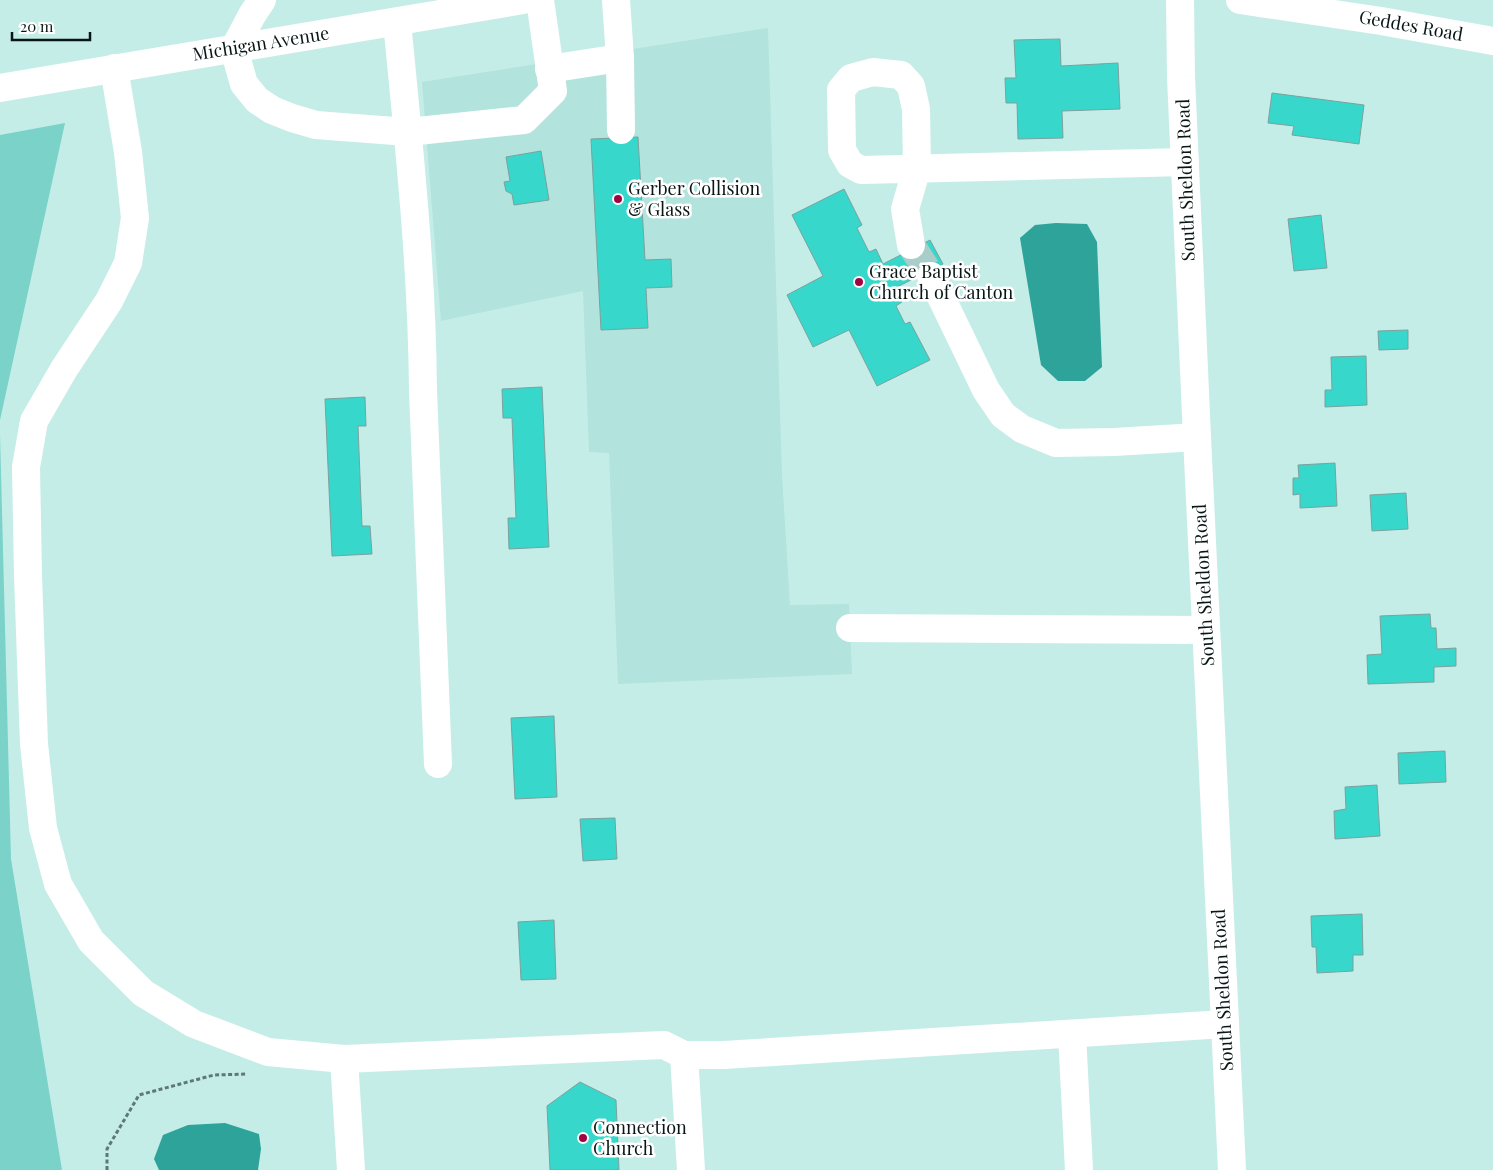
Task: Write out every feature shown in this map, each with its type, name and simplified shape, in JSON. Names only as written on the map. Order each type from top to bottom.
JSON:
[{"type":"street","points":[[262,0],[234,49],[244,84],[257,100],[272,110],[316,125],[408,132],[524,120],[553,91],[540,0]]},
{"type":"street","name":"Michigan Avenue","points":[[0,88],[234,49],[393,11],[523,0]]},
{"type":"street","points":[[616,0],[620,58],[621,130]]},
{"type":"street","name":"South Sheldon Road","points":[[1180,0],[1197,437],[1232,1170]]},
{"type":"street","name":"Geddes Road","points":[[1240,0],[1349,8],[1493,40]]},
{"type":"street","points":[[393,11],[408,132],[422,331],[438,764]]},
{"type":"street","points":[[549,69],[620,58]]},
{"type":"street","points":[[114,68],[128,152],[135,218],[128,263],[109,301],[64,369],[34,421],[26,466],[28,576],[34,744],[43,828],[58,884],[91,941],[143,993],[194,1024],[268,1052],[344,1059],[664,1045],[684,1055],[724,1055],[1225,1024]]},
{"type":"street","points":[[911,245],[905,209],[917,168],[1185,162]]},
{"type":"street","points":[[931,276],[986,390],[1003,415],[1022,429],[1056,442],[1114,442],[1197,437]]},
{"type":"street","points":[[850,628],[1206,630]]},
{"type":"street","points":[[1072,1034],[1080,1170]]},
{"type":"street","points":[[684,1055],[691,1170]]},
{"type":"street","points":[[344,1059],[351,1170]]},
{"type":"path","points":[[107,1170],[107,1149],[138,1095],[214,1075],[251,1074]]},
{"type":"shaded area","points":[[768,28],[782,475],[790,605],[849,604],[852,674],[618,684],[609,453],[589,452],[583,291],[441,321],[422,82]]},
{"type":"shaded area","points":[[65,123],[0,420],[0,135]]},
{"type":"shaded area","points":[[1056,223],[1087,224],[1097,242],[1102,367],[1085,381],[1058,381],[1041,365],[1020,238],[1035,225]]},
{"type":"shaded area","points":[[0,434],[11,859],[62,1170],[0,1170]]},
{"type":"shaded area","points":[[225,1123],[259,1134],[261,1149],[258,1170],[159,1170],[154,1159],[163,1135],[188,1125]]},
{"type":"building","points":[[1060,39],[1061,66],[1118,63],[1120,109],[1062,111],[1063,138],[1018,139],[1017,103],[1006,103],[1005,78],[1016,78],[1014,40]]},
{"type":"building","points":[[1272,93],[1364,105],[1359,144],[1292,135],[1294,126],[1268,123]]},
{"type":"building","name":"Gerber Collision & Glass","points":[[638,137],[645,260],[671,259],[672,287],[646,288],[648,328],[601,330],[591,139]]},
{"type":"building","points":[[541,151],[549,200],[514,205],[512,194],[506,191],[504,182],[510,181],[506,157]]},
{"type":"building","name":"Grace Baptist Church of Canton","points":[[844,189],[862,225],[857,228],[869,252],[876,249],[883,264],[930,240],[943,264],[895,288],[902,302],[896,306],[905,324],[910,322],[930,360],[877,386],[849,330],[813,347],[787,295],[823,276],[792,215]]},
{"type":"building","points":[[1321,215],[1327,268],[1294,271],[1288,219]]},
{"type":"building","points":[[1408,330],[1408,349],[1379,350],[1378,331]]},
{"type":"building","points":[[1366,356],[1367,405],[1325,407],[1325,390],[1332,390],[1331,357]]},
{"type":"building","points":[[542,387],[549,547],[509,549],[508,518],[516,518],[512,418],[503,418],[502,389]]},
{"type":"building","points":[[365,397],[366,426],[358,426],[362,526],[370,526],[372,554],[332,556],[325,399]]},
{"type":"building","points":[[1335,463],[1337,506],[1300,508],[1300,494],[1293,495],[1293,478],[1299,478],[1298,465]]},
{"type":"building","points":[[1406,493],[1408,529],[1372,531],[1370,495]]},
{"type":"building","points":[[1430,614],[1431,628],[1436,628],[1437,649],[1456,648],[1456,666],[1434,667],[1434,682],[1368,684],[1367,655],[1382,654],[1380,616]]},
{"type":"building","points":[[554,716],[557,797],[515,799],[511,718]]},
{"type":"building","points":[[1445,751],[1446,782],[1399,784],[1398,753]]},
{"type":"building","points":[[1377,785],[1380,836],[1335,839],[1334,811],[1346,809],[1345,787]]},
{"type":"building","points":[[615,818],[617,859],[583,861],[580,819]]},
{"type":"building","points":[[1362,914],[1363,955],[1353,955],[1353,971],[1317,973],[1316,947],[1312,947],[1311,916]]},
{"type":"building","points":[[554,920],[556,979],[521,980],[518,922]]},
{"type":"building","name":"Connection Church","points":[[580,1082],[616,1100],[619,1170],[550,1170],[547,1106]]},
{"type":"tunnel","points":[[911,245],[931,276]]},
{"type":"place","name":"Gerber Collision & Glass","points":[[618,199]]},
{"type":"place","name":"Grace Baptist Church of Canton","points":[[859,282]]},
{"type":"place","name":"Connection Church","points":[[583,1138]]}]
